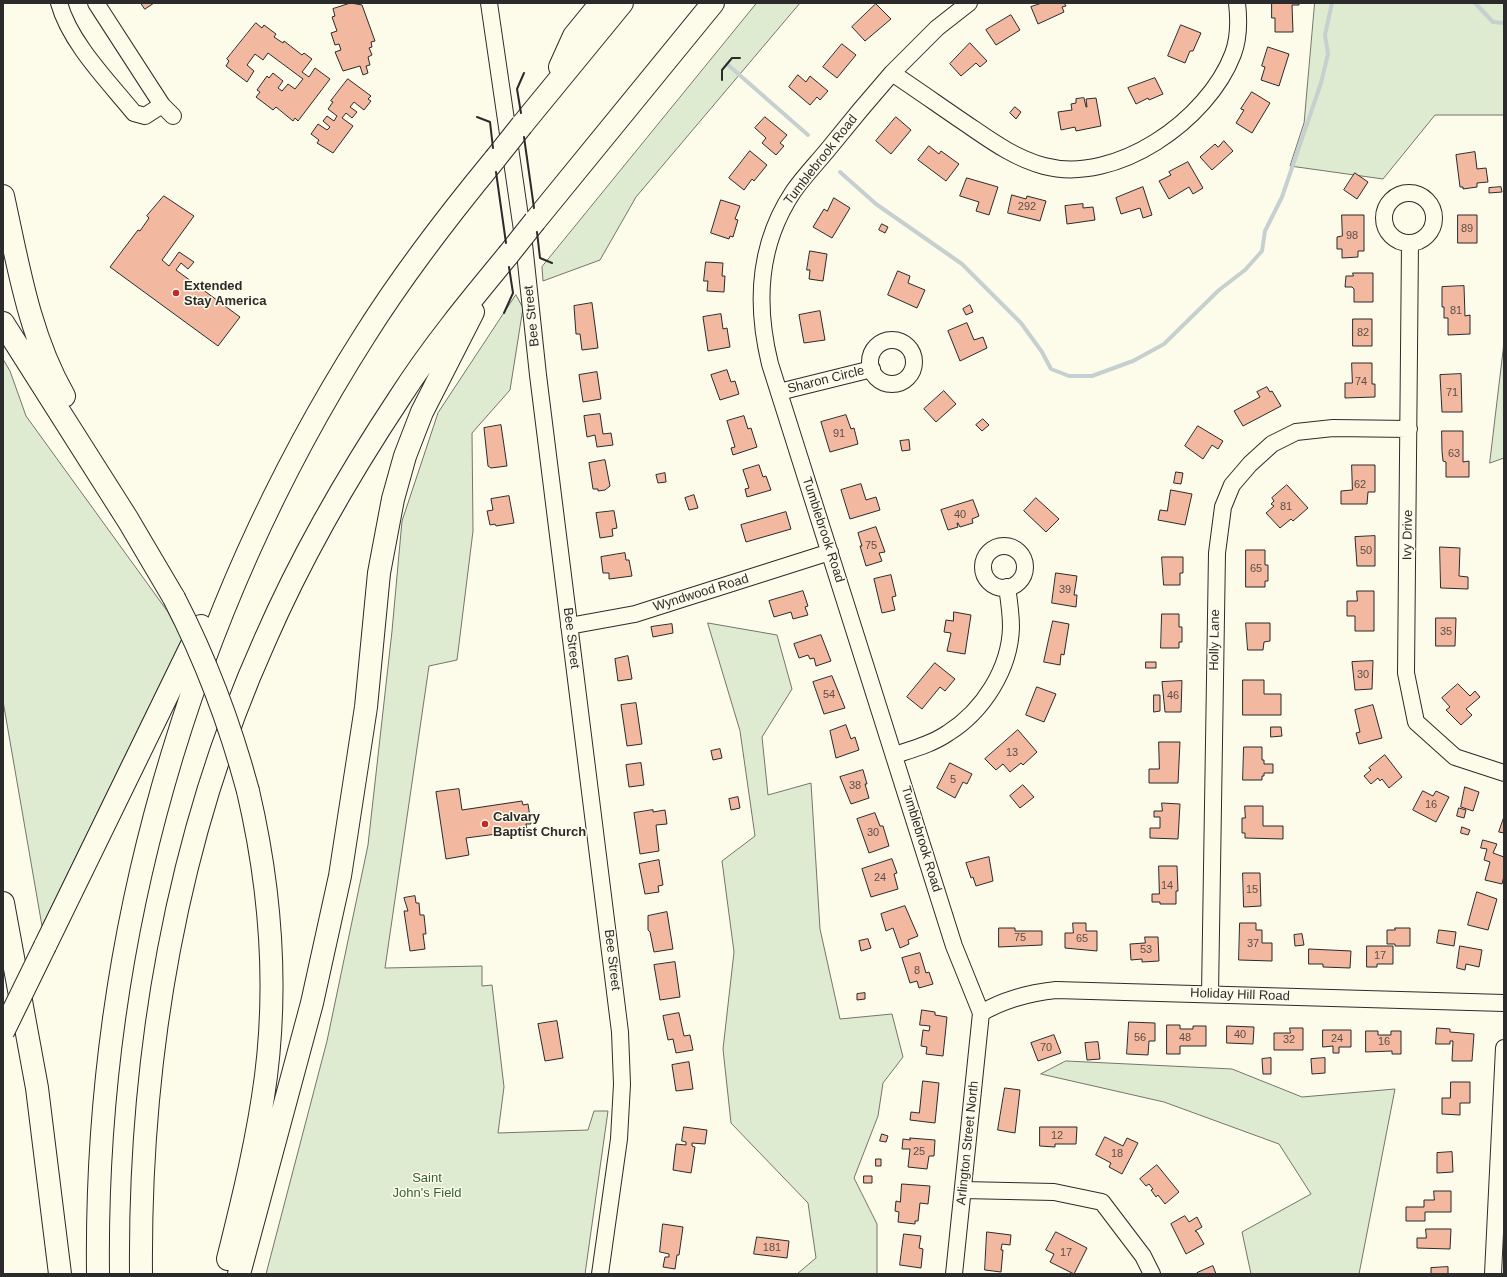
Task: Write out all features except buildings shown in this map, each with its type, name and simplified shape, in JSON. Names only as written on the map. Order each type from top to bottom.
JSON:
[{"type":"highway","points":[[554,87],[570,44],[601,3]]},
{"type":"highway","points":[[98,1274],[98,1181],[106,1079],[121,966],[140,869],[171,756],[208,647],[237,577],[287,472],[327,398],[370,326],[430,240],[622,3]]},
{"type":"highway","points":[[141,1274],[144,1138],[150,1073],[160,999],[185,877],[202,815],[230,728],[268,633],[295,576],[329,514],[404,391],[481,288],[713,3]]},
{"type":"highway","points":[[3,196],[20,275],[36,332],[56,381],[79,423],[96,468]]},
{"type":"highway","points":[[239,1274],[312,1003],[340,876],[366,707],[379,574],[393,499],[406,456],[422,412],[439,376],[465,330],[481,288]]},
{"type":"highway","points":[[3,323],[96,468],[174,598],[215,687],[232,736],[248,791],[262,855],[269,915],[271,1021],[266,1076],[258,1128],[224,1274]]},
{"type":"highway","points":[[3,1032],[148,736],[251,518],[264,496],[287,472]]},
{"type":"highway","points":[[3,903],[37,1088],[60,1274]]},
{"type":"street","points":[[59,3],[63,16],[86,54],[134,113],[145,116],[168,111],[96,3]]},
{"type":"street","name":"Bee Street","points":[[489,3],[524,244],[569,626],[616,995],[621,1053],[622,1099],[619,1139],[600,1274]]},
{"type":"street","name":"Tumblebrook Road","points":[[969,3],[937,28],[892,73],[794,191],[783,209],[766,254],[762,276],[760,304],[764,340],[779,392],[895,755],[954,946],[981,1013]]},
{"type":"street","points":[[892,73],[1001,148],[1023,160],[1046,167],[1067,169],[1091,167],[1121,159],[1160,141],[1195,112],[1223,75],[1234,53],[1238,35],[1239,16],[1237,3]]},
{"type":"street","name":"Ivy Drive","points":[[1410,243],[1406,673],[1416,722],[1455,757],[1504,773]]},
{"type":"street","name":"Sharon Circle","points":[[779,392],[872,369]]},
{"type":"street","name":"Holly Lane","points":[[1210,994],[1217,553],[1223,507],[1232,485],[1250,464],[1272,444],[1296,432],[1333,428],[1409,429]]},
{"type":"street","name":"Wyndwood Road","points":[[569,626],[635,614],[830,552]]},
{"type":"street","points":[[895,755],[927,744],[948,734],[968,719],[982,704],[1003,665],[1009,646],[1011,627],[1007,587]]},
{"type":"street","name":"Holiday Hill Road","points":[[981,1013],[996,1004],[1016,997],[1056,990],[1504,1003]]},
{"type":"street","name":"Arlington Street North","points":[[954,1274],[981,1013]]},
{"type":"street","points":[[1493,1274],[1504,1048]]},
{"type":"street","points":[[963,1190],[1054,1192],[1102,1202],[1143,1256],[1152,1274]]},
{"type":"green space","points":[[757,3],[800,3],[636,197],[600,260],[543,281],[542,267]]},
{"type":"green space","points":[[1315,3],[1504,3],[1504,115],[1435,115],[1383,179],[1290,166],[1304,123]]},
{"type":"green space","name":"Saint John's Field","points":[[516,295],[523,308],[510,390],[472,433],[473,531],[457,660],[429,666],[385,968],[482,966],[482,986],[492,985],[504,1087],[498,1133],[588,1130],[594,1111],[608,1111],[585,1274],[266,1274],[327,1041],[368,845],[392,631],[402,521],[438,413]]},
{"type":"green space","points":[[1504,343],[1504,458],[1490,463]]},
{"type":"green space","points":[[3,359],[10,371],[26,416],[168,612],[182,639],[42,926],[3,701]]},
{"type":"green space","points":[[708,623],[777,635],[792,689],[762,737],[768,795],[811,783],[820,929],[840,1019],[892,1014],[903,1057],[883,1083],[878,1116],[854,1178],[877,1224],[877,1274],[797,1274],[816,1258],[808,1203],[731,1123],[723,1049],[734,952],[722,861],[755,836],[740,731]]},
{"type":"green space","points":[[1066,1061],[1232,1069],[1302,1097],[1395,1089],[1359,1274],[1251,1274],[1242,1232],[1311,1194],[1279,1144],[1164,1102],[1041,1074]]},
{"type":"waterway","points":[[840,172],[876,204],[962,264],[1021,323],[1042,352],[1051,369],[1069,376],[1092,376],[1133,361],[1164,344],[1219,290],[1245,270],[1262,251],[1265,231],[1282,197],[1321,83],[1328,54],[1325,35],[1332,3]]},
{"type":"waterway","points":[[1475,3],[1493,22],[1504,23]]},
{"type":"waterway","points":[[727,64],[808,135]]},
{"type":"wall","points":[[722,80],[722,70],[732,58],[740,58]]},
{"type":"wall","points":[[521,113],[517,89],[524,73]]},
{"type":"wall","points":[[477,117],[490,122],[493,148]]},
{"type":"wall","points":[[524,137],[534,208]]},
{"type":"wall","points":[[496,172],[506,243]]},
{"type":"wall","points":[[537,232],[540,258],[552,263]]},
{"type":"wall","points":[[504,313],[513,293],[509,267]]},
{"type":"place","name":"Extended Stay America","points":[[176,293]]},
{"type":"place","name":"Calvary Baptist Church","points":[[485,824]]}]
